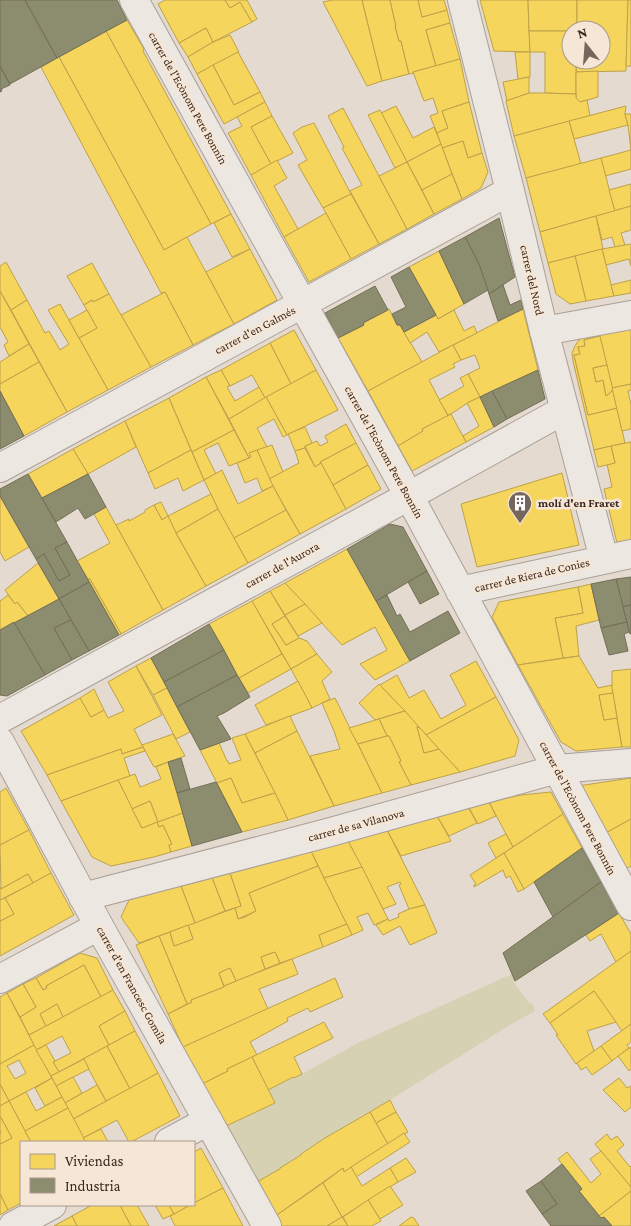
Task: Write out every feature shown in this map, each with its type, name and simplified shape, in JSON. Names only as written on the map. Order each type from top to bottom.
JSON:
[{"type":"street","name":"carrer de l'Ecònom Pere Bonnín","points":[[134,0],[409,496],[631,906]]},
{"type":"street","name":"carrer del Nord","points":[[462,0],[544,332],[604,559]]},
{"type":"street","name":"carrer d'en Galmés","points":[[0,468],[510,191]]},
{"type":"street","points":[[544,332],[631,315]]},
{"type":"street","name":"carrer de l'Aurora","points":[[0,719],[564,410]]},
{"type":"street","name":"carrer de Riera de Conies","points":[[460,591],[631,554]]},
{"type":"street","name":"carrer d'en Francesc Gomila","points":[[0,742],[83,897],[267,1226]]},
{"type":"street","name":"carrer de sa Vilanova","points":[[83,897],[327,833],[557,769],[631,763]]},
{"type":"street","points":[[0,979],[99,926]]},
{"type":"street","points":[[170,1141],[208,1121]]},
{"type":"street","points":[[13,1226],[50,1206]]},
{"type":"shaded area","points":[[512,974],[515,984],[530,1004],[532,1003],[535,1011],[325,1138],[280,1169],[255,1183],[224,1127],[275,1103],[268,1090],[302,1074],[356,1044]]},
{"type":"building: Viviendas","points":[[165,0],[225,0],[230,8],[240,2],[252,22],[213,42],[206,28],[179,43],[158,4]]},
{"type":"building: Viviendas","points":[[225,0],[247,0],[257,19],[252,22],[240,2],[230,8]]},
{"type":"building: Viviendas","points":[[332,0],[362,0],[382,81],[367,86],[323,2]]},
{"type":"building: Viviendas","points":[[362,0],[390,0],[395,26],[399,41],[401,41],[409,74],[382,81]]},
{"type":"building: Viviendas","points":[[390,0],[418,0],[422,17],[447,10],[450,23],[426,30],[436,66],[409,74],[401,41],[399,41],[395,26]]},
{"type":"building: Viviendas","points":[[418,0],[444,0],[447,10],[422,17]]},
{"type":"building: Viviendas","points":[[480,0],[528,0],[530,52],[494,51]]},
{"type":"building: Viviendas","points":[[528,0],[577,0],[577,20],[561,20],[561,31],[529,31]]},
{"type":"building: Viviendas","points":[[577,0],[628,0],[626,71],[576,72],[576,70],[611,70],[611,20],[577,20]]},
{"type":"building: Viviendas","points":[[628,0],[631,0],[631,66],[626,66]]},
{"type":"building: Viviendas","points":[[127,20],[231,214],[211,224],[106,31]]},
{"type":"building: Viviendas","points":[[450,23],[460,59],[436,66],[426,30]]},
{"type":"building: Viviendas","points":[[206,28],[213,42],[188,57],[179,43]]},
{"type":"building: Viviendas","points":[[106,31],[211,224],[164,250],[59,57]]},
{"type":"building: Viviendas","points":[[529,31],[561,31],[561,70],[576,70],[576,94],[545,93],[545,52],[530,52]]},
{"type":"building: Viviendas","points":[[230,35],[239,52],[197,74],[188,57],[213,42]]},
{"type":"building: Viviendas","points":[[238,52],[260,92],[234,105],[213,65]]},
{"type":"building: Viviendas","points":[[515,52],[530,52],[530,77],[518,79]]},
{"type":"building: Viviendas","points":[[59,57],[164,250],[187,237],[234,324],[193,345],[165,292],[161,293],[41,67]]},
{"type":"building: Viviendas","points":[[460,59],[469,102],[442,111],[448,128],[437,133],[430,116],[438,113],[433,98],[424,101],[413,72]]},
{"type":"building: Viviendas","points":[[213,65],[234,105],[260,92],[265,102],[224,124],[197,74]]},
{"type":"building: Viviendas","points":[[598,71],[598,97],[580,102],[576,98],[576,72]]},
{"type":"building: Viviendas","points":[[529,77],[529,93],[507,101],[503,82]]},
{"type":"building: Viviendas","points":[[529,93],[576,94],[576,98],[580,102],[587,100],[590,116],[514,136],[506,101]]},
{"type":"building: Viviendas","points":[[265,102],[272,116],[251,127],[271,164],[251,175],[228,133],[242,126],[237,117]]},
{"type":"building: Viviendas","points":[[469,102],[482,153],[468,158],[463,141],[442,148],[437,133],[448,128],[442,111]]},
{"type":"building: Viviendas","points":[[396,106],[413,138],[434,127],[441,144],[407,162],[381,113]]},
{"type":"building: Viviendas","points":[[626,106],[625,114],[628,125],[574,139],[569,121]]},
{"type":"building: Viviendas","points":[[343,108],[407,229],[379,244],[350,191],[362,185],[342,148],[344,147],[328,116]]},
{"type":"building: Viviendas","points":[[380,110],[407,162],[395,168],[368,115]]},
{"type":"building: Viviendas","points":[[625,114],[631,114],[631,150],[628,125]]},
{"type":"building: Viviendas","points":[[272,116],[293,153],[271,164],[251,127]]},
{"type":"building: Viviendas","points":[[569,121],[581,164],[526,178],[514,136]]},
{"type":"building: Viviendas","points":[[314,123],[351,194],[323,208],[298,165],[307,160],[293,133],[302,127]]},
{"type":"building: Viviendas","points":[[463,141],[468,158],[482,153],[488,172],[481,188],[462,199],[442,148]]},
{"type":"building: Viviendas","points":[[441,144],[452,174],[422,190],[407,162]]},
{"type":"building: Viviendas","points":[[631,150],[631,169],[605,176],[601,158]]},
{"type":"building: Viviendas","points":[[601,158],[615,211],[540,232],[526,178]]},
{"type":"building: Viviendas","points":[[277,160],[287,178],[274,186],[298,229],[284,237],[251,175]]},
{"type":"building: Viviendas","points":[[407,162],[434,214],[407,229],[379,176]]},
{"type":"building: Viviendas","points":[[452,174],[462,199],[434,214],[422,190]]},
{"type":"building: Viviendas","points":[[631,184],[631,206],[615,211],[609,190]]},
{"type":"building: Viviendas","points":[[351,194],[379,244],[351,259],[323,208]]},
{"type":"building: Viviendas","points":[[631,206],[631,230],[621,233],[625,245],[615,247],[612,237],[602,240],[596,216]]},
{"type":"building: Viviendas","points":[[326,213],[351,259],[309,282],[284,237]]},
{"type":"building: Viviendas","points":[[231,214],[250,249],[232,257],[214,223]]},
{"type":"building: Viviendas","points":[[596,216],[603,249],[548,263],[540,232]]},
{"type":"building: Viviendas","points":[[631,244],[631,266],[629,259],[606,265],[602,249]]},
{"type":"building: Viviendas","points":[[250,249],[277,300],[234,324],[206,272]]},
{"type":"building: Viviendas","points":[[602,249],[614,296],[586,301],[575,256]]},
{"type":"building: Viviendas","points":[[439,251],[464,304],[438,319],[409,267]]},
{"type":"building: Viviendas","points":[[575,256],[586,301],[570,304],[556,294],[548,263]]},
{"type":"building: Viviendas","points":[[6,262],[27,300],[11,310],[0,291],[0,266]]},
{"type":"building: Viviendas","points":[[92,263],[109,294],[84,305],[67,276]]},
{"type":"building: Viviendas","points":[[631,280],[631,293],[614,296],[611,285]]},
{"type":"building: Viviendas","points":[[0,291],[29,344],[9,356],[4,345],[8,342],[0,327]]},
{"type":"building: Viviendas","points":[[165,292],[193,345],[151,367],[121,315]]},
{"type":"building: Viviendas","points":[[109,294],[151,367],[108,390],[79,338],[97,328],[84,305]]},
{"type":"building: Viviendas","points":[[27,300],[45,333],[49,331],[60,350],[69,344],[48,310],[60,304],[108,390],[67,412],[11,310]]},
{"type":"building: Viviendas","points":[[389,309],[397,325],[400,325],[422,362],[368,391],[338,338],[364,325],[363,323]]},
{"type":"building: Viviendas","points":[[523,309],[538,370],[480,397],[468,374],[480,368],[475,355],[461,360],[453,345]]},
{"type":"building: Viviendas","points":[[87,310],[97,328],[79,338],[69,320]]},
{"type":"building: Viviendas","points":[[454,310],[464,331],[474,326],[477,333],[439,352],[427,332],[410,343],[404,332],[436,315],[438,319]]},
{"type":"building: Viviendas","points":[[631,328],[631,384],[612,388],[599,334]]},
{"type":"building: Viviendas","points":[[294,330],[316,370],[291,384],[270,343]]},
{"type":"building: Viviendas","points":[[599,334],[600,336],[584,340],[585,346],[578,347],[580,354],[574,355],[588,415],[617,408],[625,443],[594,450],[572,353],[579,340]]},
{"type":"building: Viviendas","points":[[600,336],[607,365],[593,368],[596,382],[603,380],[606,396],[613,390],[617,408],[588,415],[574,355],[580,354],[578,347],[585,346],[584,340]]},
{"type":"building: Viviendas","points":[[270,343],[291,384],[265,398],[252,375],[230,386],[221,370]]},
{"type":"building: Viviendas","points":[[29,344],[39,362],[0,384],[0,362]]},
{"type":"building: Viviendas","points":[[453,345],[461,360],[453,364],[455,367],[429,380],[448,416],[422,429],[423,431],[398,446],[368,391]]},
{"type":"building: Viviendas","points":[[39,362],[67,412],[24,436],[0,391],[0,384]]},
{"type":"building: Viviendas","points":[[607,365],[613,390],[606,396],[603,380],[596,382],[593,368]]},
{"type":"building: Viviendas","points":[[221,370],[230,386],[227,387],[235,401],[259,387],[265,398],[229,419],[206,377]]},
{"type":"building: Viviendas","points":[[316,370],[338,410],[287,435],[266,397]]},
{"type":"building: Viviendas","points":[[468,374],[480,397],[448,415],[439,400],[464,386],[460,378]]},
{"type":"building: Viviendas","points":[[206,377],[234,430],[192,452],[169,398]]},
{"type":"building: Viviendas","points":[[631,384],[631,390],[628,391],[631,404],[631,429],[622,431],[612,388]]},
{"type":"building: Viviendas","points":[[266,397],[287,435],[283,437],[274,419],[257,428],[267,447],[249,453],[251,457],[249,458],[229,419]]},
{"type":"building: Viviendas","points":[[480,397],[494,427],[466,442],[463,436],[479,426],[467,403]]},
{"type":"building: Viviendas","points":[[169,398],[191,450],[148,473],[125,421]]},
{"type":"building: Viviendas","points":[[451,414],[466,442],[412,471],[398,446],[423,431],[422,429]]},
{"type":"building: Viviendas","points":[[125,421],[136,447],[88,474],[73,449]]},
{"type":"building: Viviendas","points":[[346,424],[356,443],[320,462],[315,467],[305,446],[317,441],[320,446],[328,442],[325,436]]},
{"type":"building: Viviendas","points":[[305,427],[312,443],[305,446],[305,448],[295,451],[288,434]]},
{"type":"building: Viviendas","points":[[234,430],[249,458],[229,466],[218,443],[204,450],[216,474],[204,480],[192,452]]},
{"type":"building: Viviendas","points":[[631,442],[631,540],[617,543],[604,489],[612,487],[607,464],[615,463],[611,446]]},
{"type":"building: Viviendas","points":[[356,443],[368,465],[333,485],[320,462]]},
{"type":"building: Viviendas","points":[[272,445],[283,472],[269,479],[257,450]]},
{"type":"building: Viviendas","points":[[611,446],[615,463],[598,467],[594,450]]},
{"type":"building: Viviendas","points":[[305,448],[315,467],[321,463],[346,509],[300,534],[269,479],[299,463],[295,451]]},
{"type":"building: Viviendas","points":[[73,449],[88,474],[42,498],[28,474]]},
{"type":"building: Viviendas","points":[[191,450],[204,480],[183,491],[178,478],[155,489],[148,473]]},
{"type":"building: Viviendas","points":[[257,450],[273,486],[262,491],[257,478],[245,483],[237,463],[251,457],[249,453]]},
{"type":"building: Viviendas","points":[[368,465],[381,489],[346,509],[333,485]]},
{"type":"building: Viviendas","points":[[222,470],[238,504],[273,486],[286,510],[234,538],[204,480]]},
{"type":"building: Viviendas","name":"molí d'en Fraret","points":[[562,473],[579,545],[477,567],[461,504]]},
{"type":"building: Viviendas","points":[[211,494],[218,509],[176,533],[168,516]]},
{"type":"building: Viviendas","points":[[0,496],[29,547],[5,561],[0,552]]},
{"type":"building: Viviendas","points":[[161,502],[168,516],[162,520],[154,505]]},
{"type":"building: Viviendas","points":[[154,505],[162,520],[168,516],[206,586],[163,610],[116,525],[129,519],[129,521]]},
{"type":"building: Viviendas","points":[[106,507],[163,610],[121,634],[90,579],[88,579],[77,561],[110,543],[94,514]]},
{"type":"building: Viviendas","points":[[218,509],[248,563],[206,586],[176,533]]},
{"type":"building: Viviendas","points":[[286,510],[300,534],[248,563],[234,538]]},
{"type":"building: Viviendas","points":[[347,549],[410,661],[375,680],[360,664],[387,650],[375,627],[342,645],[285,583]]},
{"type":"building: Viviendas","points":[[38,563],[59,599],[28,616],[17,602],[15,604],[5,590]]},
{"type":"building: Viviendas","points":[[88,579],[90,579],[121,634],[119,635]]},
{"type":"building: Viviendas","points":[[285,583],[305,604],[285,615],[270,591]]},
{"type":"building: Viviendas","points":[[591,584],[599,620],[576,626],[579,656],[563,658],[555,618],[583,613],[578,587]]},
{"type":"building: Viviendas","points":[[578,587],[583,613],[555,618],[563,658],[518,665],[492,617],[499,602]]},
{"type":"building: Viviendas","points":[[270,591],[285,616],[272,624],[286,645],[299,638],[307,641],[317,654],[291,669],[252,601]]},
{"type":"building: Viviendas","points":[[8,595],[15,604],[17,602],[28,616],[0,630],[0,601]]},
{"type":"building: Viviendas","points":[[252,601],[282,654],[239,678],[209,624]]},
{"type":"building: Viviendas","points":[[305,604],[322,623],[298,636],[285,615]]},
{"type":"building: Viviendas","points":[[285,616],[299,638],[286,645],[272,624]]},
{"type":"building: Viviendas","points":[[282,654],[291,669],[248,693],[239,678]]},
{"type":"building: Viviendas","points":[[317,654],[332,672],[322,681],[330,699],[312,708],[291,669]]},
{"type":"building: Viviendas","points":[[579,656],[598,688],[612,685],[613,693],[599,695],[604,720],[617,718],[622,747],[576,751],[561,742],[518,665]]},
{"type":"building: Viviendas","points":[[151,658],[167,688],[153,695],[136,666]]},
{"type":"building: Viviendas","points":[[476,661],[496,697],[426,735],[380,685],[397,675],[409,698],[424,690],[441,719],[466,705],[450,675]]},
{"type":"building: Viviendas","points":[[136,666],[162,715],[134,729],[143,747],[122,754],[121,749],[47,775],[21,731],[80,698],[91,717],[104,710],[108,718],[124,711],[108,682]]},
{"type":"building: Viviendas","points":[[631,669],[631,747],[622,747],[612,688],[612,671]]},
{"type":"building: Viviendas","points":[[298,681],[312,708],[266,725],[255,705]]},
{"type":"building: Viviendas","points":[[379,684],[405,711],[375,720],[359,703]]},
{"type":"building: Viviendas","points":[[167,688],[190,732],[176,739],[153,695]]},
{"type":"building: Viviendas","points":[[94,689],[104,710],[91,717],[80,698]]},
{"type":"building: Viviendas","points":[[613,693],[617,718],[604,720],[599,695]]},
{"type":"building: Viviendas","points":[[496,697],[519,740],[515,756],[460,772],[426,735]]},
{"type":"building: Viviendas","points":[[335,698],[382,793],[334,806],[310,756],[340,749],[322,703]]},
{"type":"building: Viviendas","points":[[405,711],[419,727],[417,727],[424,753],[439,749],[460,772],[411,785],[399,762],[401,761],[389,736],[387,736],[379,719]]},
{"type":"building: Viviendas","points":[[290,716],[297,731],[255,753],[245,734]]},
{"type":"building: Viviendas","points":[[379,719],[387,736],[358,744],[349,728]]},
{"type":"building: Viviendas","points":[[417,727],[420,728],[439,749],[424,753]]},
{"type":"building: Viviendas","points":[[297,731],[334,806],[288,820],[255,753]]},
{"type":"building: Viviendas","points":[[173,734],[185,756],[154,767],[142,745]]},
{"type":"building: Viviendas","points":[[245,734],[275,793],[242,803],[231,778],[217,783],[200,750],[219,743],[229,764],[241,760],[232,738]]},
{"type":"building: Viviendas","points":[[389,736],[401,761],[399,762],[411,785],[382,793],[358,744]]},
{"type":"building: Viviendas","points":[[143,747],[145,751],[124,758],[130,776],[61,801],[47,775],[121,749],[122,754]]},
{"type":"building: Viviendas","points":[[168,762],[183,813],[158,822],[150,801],[132,809],[118,780],[135,774],[140,787],[143,786],[161,779],[156,767]]},
{"type":"building: Viviendas","points":[[231,778],[242,803],[275,793],[288,820],[242,832],[217,783]]},
{"type":"building: Viviendas","points":[[631,778],[631,819],[604,834],[578,786]]},
{"type":"building: Viviendas","points":[[118,780],[142,828],[157,822],[159,827],[163,825],[172,844],[169,845],[171,852],[111,866],[92,857],[61,801]]},
{"type":"building: Viviendas","points":[[6,788],[29,830],[0,845],[0,792]]},
{"type":"building: Viviendas","points":[[551,792],[563,814],[513,847],[489,802],[521,795]]},
{"type":"building: Viviendas","points":[[150,801],[158,822],[183,813],[192,846],[171,852],[169,845],[172,844],[163,825],[159,827],[157,822],[142,828],[132,809]]},
{"type":"building: Viviendas","points":[[489,802],[496,816],[478,824],[468,806]]},
{"type":"building: Viviendas","points":[[468,807],[477,823],[449,836],[437,816]]},
{"type":"building: Viviendas","points":[[563,814],[582,848],[524,889],[504,853]]},
{"type":"building: Viviendas","points":[[437,816],[451,841],[401,856],[387,830]]},
{"type":"building: Viviendas","points":[[631,819],[631,866],[624,870],[604,834]]},
{"type":"building: Viviendas","points":[[29,830],[51,873],[33,883],[28,874],[1,889],[0,845]]},
{"type":"building: Viviendas","points":[[387,830],[425,905],[409,909],[399,885],[401,884],[400,882],[387,887],[396,904],[383,909],[348,841]]},
{"type":"building: Viviendas","points":[[506,834],[513,847],[496,858],[488,843]]},
{"type":"building: Viviendas","points":[[348,841],[362,867],[324,878],[311,851]]},
{"type":"building: Viviendas","points":[[311,851],[318,866],[249,893],[256,911],[238,919],[235,908],[241,906],[230,873]]},
{"type":"building: Viviendas","points":[[504,853],[524,889],[518,892],[510,876],[506,878],[503,870],[474,887],[476,884],[470,875]]},
{"type":"building: Viviendas","points":[[318,866],[347,924],[319,935],[323,947],[292,959],[280,963],[275,952],[261,957],[265,969],[247,977],[236,981],[230,968],[219,973],[224,987],[191,1000],[192,1002],[187,1004],[159,936],[170,932],[174,946],[193,939],[188,925],[235,908],[238,919],[245,917],[256,911],[249,893]]},
{"type":"building: Viviendas","points":[[362,867],[388,919],[374,925],[368,913],[357,917],[363,930],[352,935],[324,878]]},
{"type":"building: Viviendas","points":[[51,873],[74,915],[0,956],[0,921],[14,914],[5,898]]},
{"type":"building: Viviendas","points":[[230,873],[241,906],[225,911],[212,878]]},
{"type":"building: Viviendas","points":[[28,874],[33,883],[0,900],[0,887],[1,889]]},
{"type":"building: Viviendas","points":[[212,878],[225,911],[195,923],[181,886]]},
{"type":"building: Viviendas","points":[[181,886],[195,923],[139,943],[121,917],[129,900]]},
{"type":"building: Viviendas","points":[[5,898],[14,914],[0,921],[0,900]]},
{"type":"building: Viviendas","points":[[425,905],[437,933],[410,945],[400,926],[383,935],[376,925],[388,919],[389,921],[399,917],[398,914],[409,909]]},
{"type":"building: Viviendas","points":[[619,913],[631,934],[631,951],[616,962],[601,934],[590,941],[586,935]]},
{"type":"building: Viviendas","points":[[347,924],[352,935],[323,947],[319,935]]},
{"type":"building: Viviendas","points":[[188,925],[193,939],[174,946],[170,932]]},
{"type":"building: Viviendas","points":[[159,936],[187,1004],[168,1014],[136,945]]},
{"type":"building: Viviendas","points":[[631,951],[631,1024],[622,1031],[594,991],[550,1023],[543,1014]]},
{"type":"building: Viviendas","points":[[275,952],[280,963],[265,969],[261,957]]},
{"type":"building: Viviendas","points":[[80,953],[97,958],[113,990],[101,997],[84,965],[46,986],[47,988],[43,990],[36,978]]},
{"type":"building: Viviendas","points":[[292,959],[298,974],[259,989],[268,1009],[183,1047],[168,1014],[192,1002],[191,1000]]},
{"type":"building: Viviendas","points":[[84,965],[101,997],[63,1017],[57,1004],[40,1014],[46,1026],[29,1035],[20,1017],[36,1007],[23,984],[36,978],[43,990],[47,988],[46,986]]},
{"type":"building: Viviendas","points":[[230,968],[236,981],[224,986],[219,973]]},
{"type":"building: Viviendas","points":[[335,978],[343,997],[310,1012],[308,1008],[287,1018],[288,1021],[250,1042],[257,1055],[227,1069],[228,1071],[200,1085],[183,1047]]},
{"type":"building: Viviendas","points":[[23,984],[36,1007],[20,1017],[7,993]]},
{"type":"building: Viviendas","points":[[113,990],[125,1011],[99,1026],[109,1045],[59,1072],[53,1062],[71,1053],[62,1036],[36,1050],[29,1035]]},
{"type":"building: Viviendas","points":[[594,991],[616,1022],[587,1031],[594,1051],[576,1064],[550,1023]]},
{"type":"building: Viviendas","points":[[7,993],[34,1045],[0,1064],[0,997]]},
{"type":"building: Viviendas","points":[[57,1004],[63,1017],[46,1026],[40,1014]]},
{"type":"building: Viviendas","points":[[125,1011],[135,1031],[109,1045],[99,1026]]},
{"type":"building: Viviendas","points":[[324,1022],[333,1038],[294,1057],[302,1074],[268,1090],[252,1057]]},
{"type":"building: Viviendas","points":[[631,1024],[631,1042],[627,1045],[629,1048],[612,1061],[601,1046]]},
{"type":"building: Viviendas","points":[[135,1031],[158,1073],[130,1089],[107,1046]]},
{"type":"building: Viviendas","points":[[34,1045],[52,1078],[9,1101],[0,1084],[0,1064]],"holes":[[[19,1060],[26,1073],[15,1079],[7,1066]]]},
{"type":"building: Viviendas","points":[[46,1045],[59,1072],[51,1076],[36,1050]]},
{"type":"building: Viviendas","points":[[107,1046],[130,1089],[106,1101],[83,1059]]},
{"type":"building: Viviendas","points":[[601,1046],[612,1061],[592,1075],[586,1067],[581,1070],[577,1063]]},
{"type":"building: Viviendas","points":[[631,1047],[631,1069],[629,1071],[618,1056]]},
{"type":"building: Viviendas","points":[[252,1057],[275,1103],[224,1127],[200,1085]]},
{"type":"building: Viviendas","points":[[84,1059],[89,1069],[56,1086],[51,1076]]},
{"type":"building: Viviendas","points":[[158,1073],[180,1116],[133,1141],[128,1141],[117,1120],[83,1138],[73,1119]]},
{"type":"building: Viviendas","points":[[73,1077],[82,1093],[65,1103],[56,1086]]},
{"type":"building: Viviendas","points":[[52,1078],[62,1097],[45,1106],[35,1088]]},
{"type":"building: Viviendas","points":[[619,1078],[627,1088],[631,1086],[631,1107],[625,1112],[603,1090]]},
{"type":"building: Viviendas","points":[[0,1084],[9,1101],[0,1106]]},
{"type":"building: Viviendas","points":[[97,1085],[106,1101],[73,1119],[65,1103]]},
{"type":"building: Viviendas","points":[[26,1092],[36,1111],[62,1097],[68,1108],[25,1131],[9,1101]]},
{"type":"building: Viviendas","points":[[390,1100],[396,1112],[376,1123],[370,1112]]},
{"type":"building: Viviendas","points":[[9,1101],[30,1141],[20,1141],[20,1204],[8,1210],[0,1194],[0,1144],[12,1138],[0,1116],[0,1106]]},
{"type":"building: Viviendas","points":[[68,1108],[85,1141],[30,1141],[25,1131]]},
{"type":"building: Viviendas","points":[[370,1112],[388,1144],[344,1172],[343,1168],[274,1217],[255,1183],[280,1169],[325,1138]]},
{"type":"building: Viviendas","points":[[396,1112],[408,1132],[388,1144],[376,1123]]},
{"type":"building: Viviendas","points":[[0,1116],[12,1138],[0,1144],[1,1133]]},
{"type":"building: Viviendas","points":[[101,1129],[107,1141],[85,1141],[83,1138]]},
{"type":"building: Viviendas","points":[[404,1133],[410,1142],[356,1177],[351,1167]]},
{"type":"building: Viviendas","points":[[607,1134],[611,1140],[617,1136],[624,1145],[617,1151],[631,1166],[631,1187],[595,1144]]},
{"type":"building: Viviendas","points":[[201,1148],[223,1188],[195,1202],[195,1151]]},
{"type":"building: Viviendas","points":[[601,1151],[631,1187],[631,1191],[599,1216],[579,1191],[582,1189],[558,1159],[567,1152],[591,1183],[601,1174],[590,1159]]},
{"type":"building: Viviendas","points":[[406,1158],[416,1172],[398,1182],[390,1168]]},
{"type":"building: Viviendas","points":[[351,1167],[362,1186],[390,1168],[398,1182],[342,1217],[323,1183],[343,1168],[344,1172]]},
{"type":"building: Viviendas","points":[[323,1183],[342,1217],[327,1226],[279,1226],[274,1217]]},
{"type":"building: Viviendas","points":[[390,1186],[403,1205],[380,1219],[368,1200]]},
{"type":"building: Viviendas","points":[[223,1188],[243,1226],[175,1226],[170,1216],[188,1206],[195,1206],[195,1202]]},
{"type":"building: Viviendas","points":[[631,1191],[631,1226],[612,1226],[604,1217],[601,1218],[599,1216]]},
{"type":"building: Viviendas","points":[[0,1194],[8,1210],[0,1215]]},
{"type":"building: Viviendas","points":[[368,1200],[381,1221],[372,1226],[348,1226],[343,1217]]},
{"type":"building: Viviendas","points":[[90,1206],[121,1206],[131,1226],[77,1226],[72,1216]]},
{"type":"building: Viviendas","points":[[121,1206],[138,1206],[149,1226],[131,1226]]},
{"type":"building: Viviendas","points":[[156,1206],[170,1206],[174,1214],[163,1219]]},
{"type":"building: Viviendas","points":[[170,1206],[188,1206],[174,1214]]},
{"type":"building: Viviendas","points":[[72,1216],[77,1226],[54,1226]]},
{"type":"building: Viviendas","points":[[342,1217],[348,1226],[327,1226]]},
{"type":"building: Viviendas","points":[[411,1217],[414,1218],[419,1226],[399,1226]]},
{"type":"building: Industria","points":[[0,0],[25,0],[57,58],[10,84],[0,66]]},
{"type":"building: Industria","points":[[25,0],[117,0],[127,20],[57,58]]},
{"type":"building: Industria","points":[[0,66],[10,85],[1,89],[2,91],[0,92]]},
{"type":"building: Industria","points":[[499,218],[515,277],[489,294],[479,264],[465,237]]},
{"type":"building: Industria","points":[[465,237],[479,264],[488,290],[464,304],[439,251]]},
{"type":"building: Industria","points":[[409,267],[436,315],[404,332],[400,325],[397,325],[392,314],[406,307],[391,277]]},
{"type":"building: Industria","points":[[503,285],[510,305],[521,300],[523,309],[498,321],[489,294]]},
{"type":"building: Industria","points":[[375,286],[388,310],[338,338],[325,313]]},
{"type":"building: Industria","points":[[538,370],[545,399],[507,419],[492,391]]},
{"type":"building: Industria","points":[[0,391],[24,436],[0,449]]},
{"type":"building: Industria","points":[[492,391],[507,419],[494,427],[480,397]]},
{"type":"building: Industria","points":[[28,474],[67,542],[55,548],[70,575],[59,581],[44,554],[36,559],[0,496],[0,489]]},
{"type":"building: Industria","points":[[88,474],[106,507],[85,519],[78,508],[56,522],[42,498]]},
{"type":"building: Industria","points":[[390,524],[403,527],[427,571],[376,601],[347,549]]},
{"type":"building: Industria","points":[[67,542],[89,582],[59,599],[36,559],[44,554],[59,581],[70,575],[55,548]]},
{"type":"building: Industria","points":[[427,571],[439,594],[420,604],[408,582]]},
{"type":"building: Industria","points":[[631,577],[631,605],[623,607],[616,579]]},
{"type":"building: Industria","points":[[616,579],[627,622],[601,628],[591,584]]},
{"type":"building: Industria","points":[[89,582],[119,635],[89,651],[59,599]]},
{"type":"building: Industria","points":[[387,595],[397,616],[400,614],[410,632],[448,611],[460,633],[410,661],[376,601]]},
{"type":"building: Industria","points":[[59,599],[71,620],[54,628],[72,660],[45,675],[14,623]]},
{"type":"building: Industria","points":[[631,605],[631,634],[630,634],[623,607]]},
{"type":"building: Industria","points":[[71,620],[89,651],[72,660],[54,628]]},
{"type":"building: Industria","points":[[14,622],[45,675],[7,696],[0,695],[0,630]]},
{"type":"building: Industria","points":[[627,622],[629,632],[624,634],[628,651],[609,655],[601,628]]},
{"type":"building: Industria","points":[[209,624],[224,650],[164,682],[151,658]]},
{"type":"building: Industria","points":[[224,650],[237,675],[177,707],[164,682]]},
{"type":"building: Industria","points":[[237,675],[250,697],[217,716],[231,739],[200,750],[177,707]]},
{"type":"building: Industria","points":[[181,758],[190,789],[177,793],[168,762]]},
{"type":"building: Industria","points":[[216,782],[242,832],[192,846],[177,793]]},
{"type":"building: Industria","points":[[582,848],[601,882],[553,917],[534,882]]},
{"type":"building: Industria","points":[[601,882],[619,913],[515,981],[503,953]]},
{"type":"building: Industria","points":[[562,1164],[582,1189],[579,1191],[601,1218],[604,1217],[612,1226],[551,1226],[542,1214],[557,1204],[541,1181]]},
{"type":"building: Industria","points":[[541,1181],[557,1204],[542,1214],[526,1191]]},
{"type":"place","name":"molí d'en Fraret","points":[[520,524]]}]
